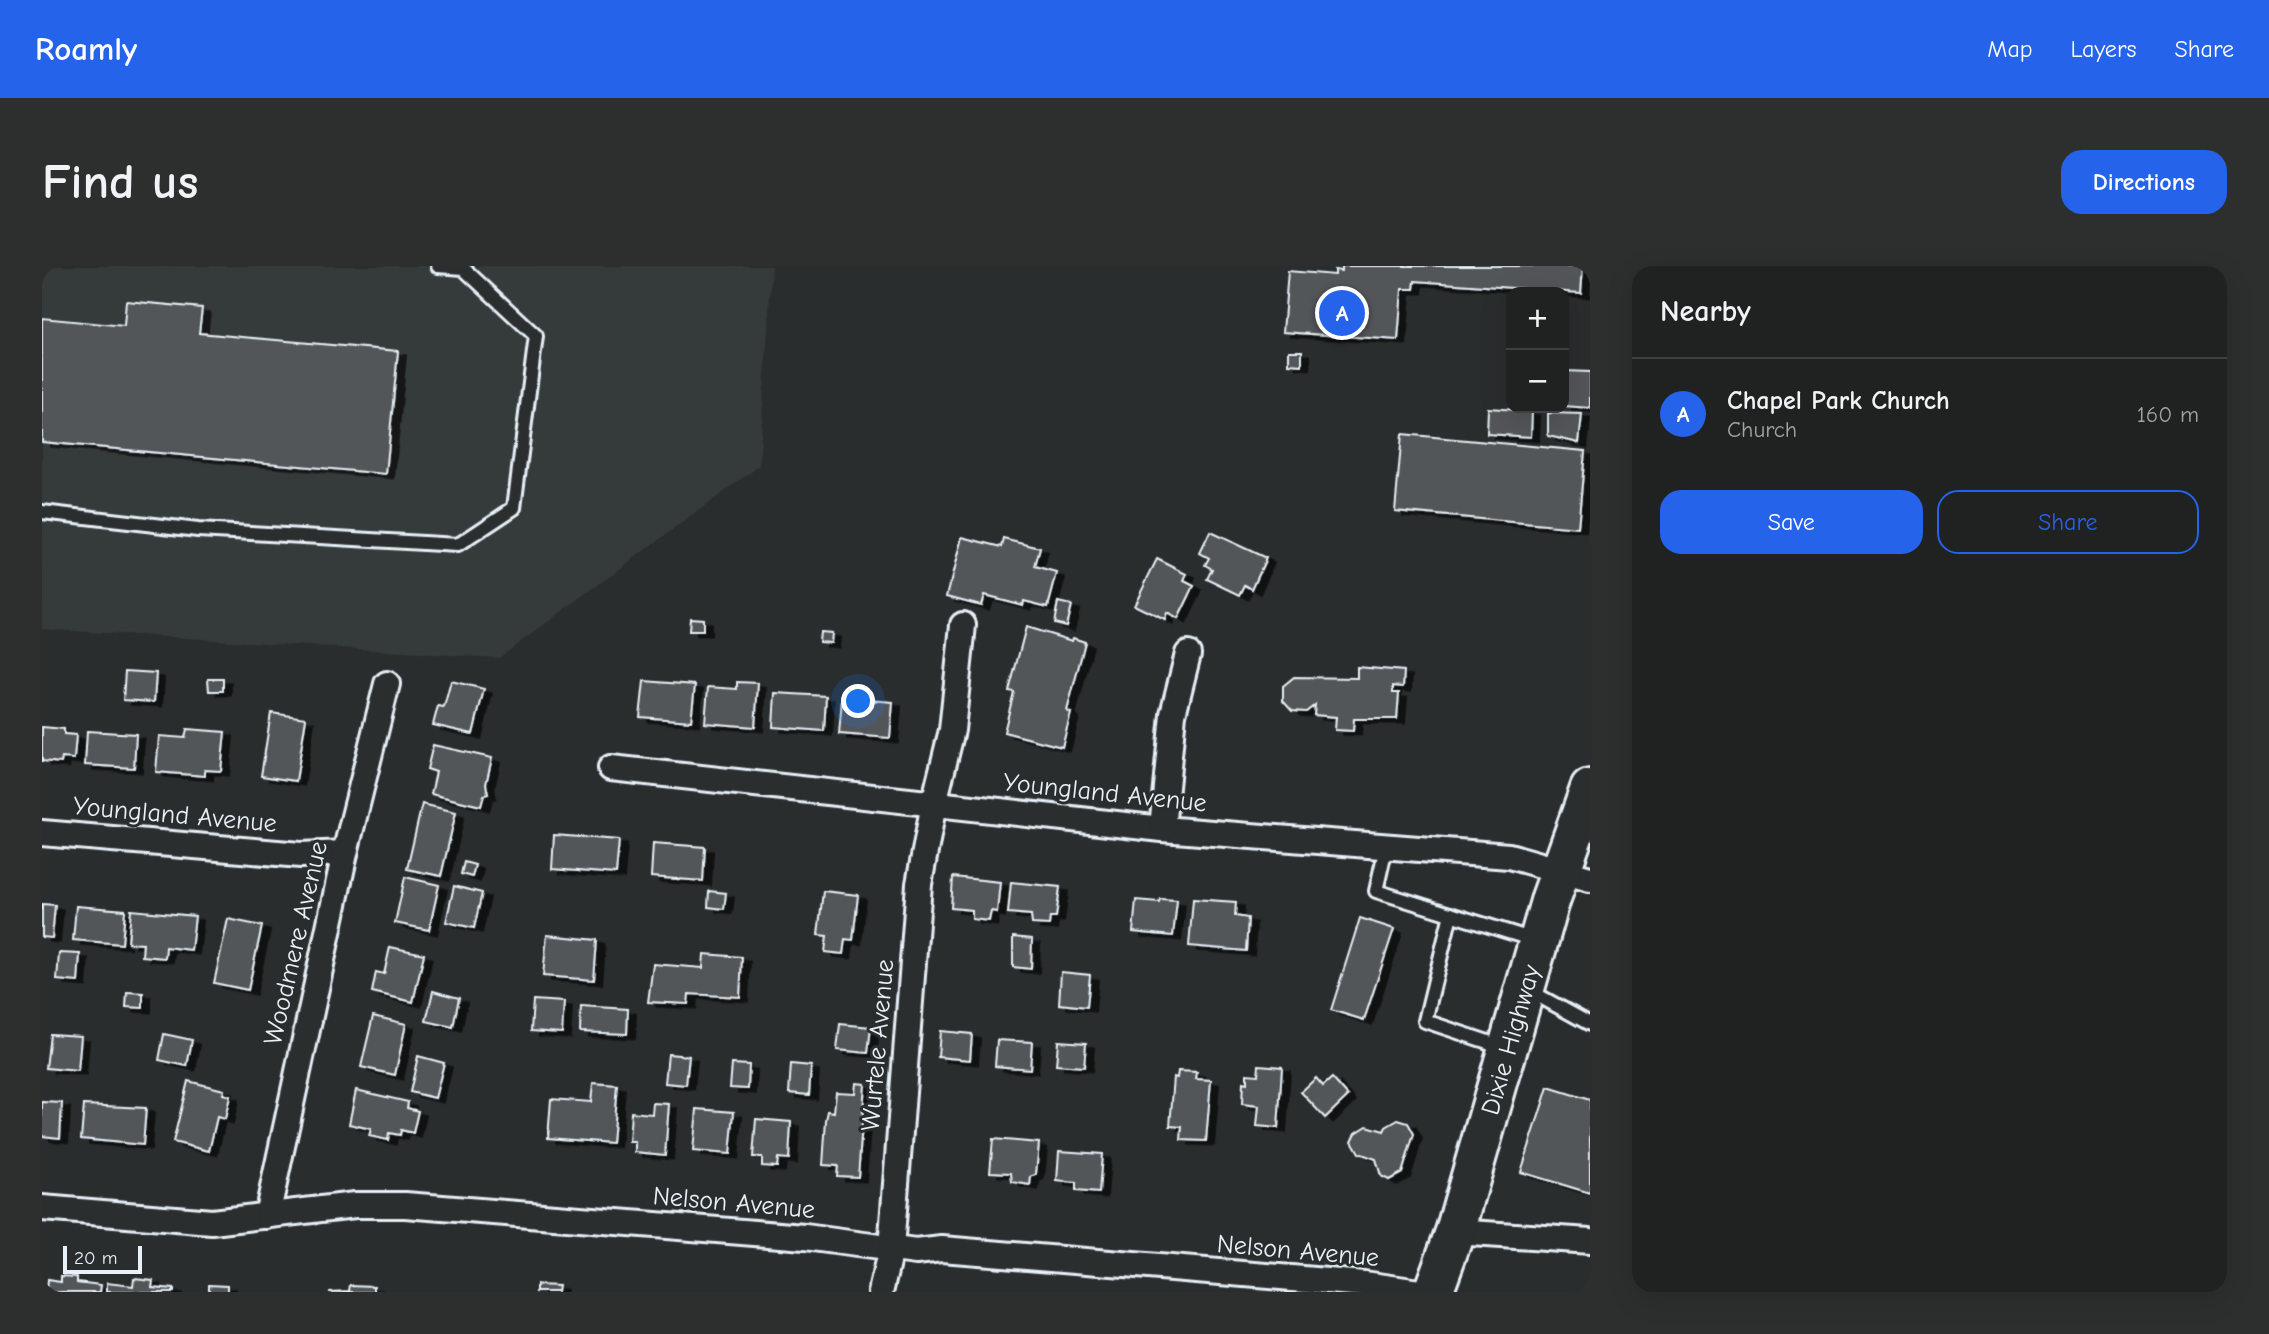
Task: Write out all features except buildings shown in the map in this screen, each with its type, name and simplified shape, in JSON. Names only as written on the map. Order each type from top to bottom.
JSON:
[{"type":"main road","name":"Dixie Highway","points":[[1433,1292],[1455,1232],[1538,942],[1575,875],[1590,789]]},
{"type":"street","name":"Wurtele Avenue","points":[[881,1292],[891,1250],[919,884],[934,803],[952,730],[963,625]]},
{"type":"street","points":[[1163,829],[1173,714],[1188,654]]},
{"type":"street","name":"Woodmere Avenue","points":[[267,1216],[345,853],[387,684]]},
{"type":"street","name":"Youngland Avenue","points":[[611,768],[1163,829],[1509,856],[1575,875]]},
{"type":"street","name":"Youngland Avenue","points":[[42,833],[301,855],[345,853]]},
{"type":"street","name":"Nelson Avenue","points":[[42,1208],[212,1222],[355,1205],[405,1205],[805,1237],[891,1250],[970,1252],[1364,1284],[1419,1292]]},
{"type":"street","points":[[1455,1232],[1590,1241]]},
{"type":"lane","points":[[42,512],[198,530],[458,545],[514,508],[536,337],[463,268],[438,266]]},
{"type":"lane","points":[[1386,847],[1376,891],[1538,942]]},
{"type":"lane","points":[[1451,915],[1425,1021],[1507,1049]]},
{"type":"lane","points":[[1525,988],[1590,1024]]},
{"type":"shaded area","points":[[42,266],[772,266],[759,466],[499,658],[42,629]]},
{"type":"place","name":"Chapel Park Church","points":[[1342,313]]}]
